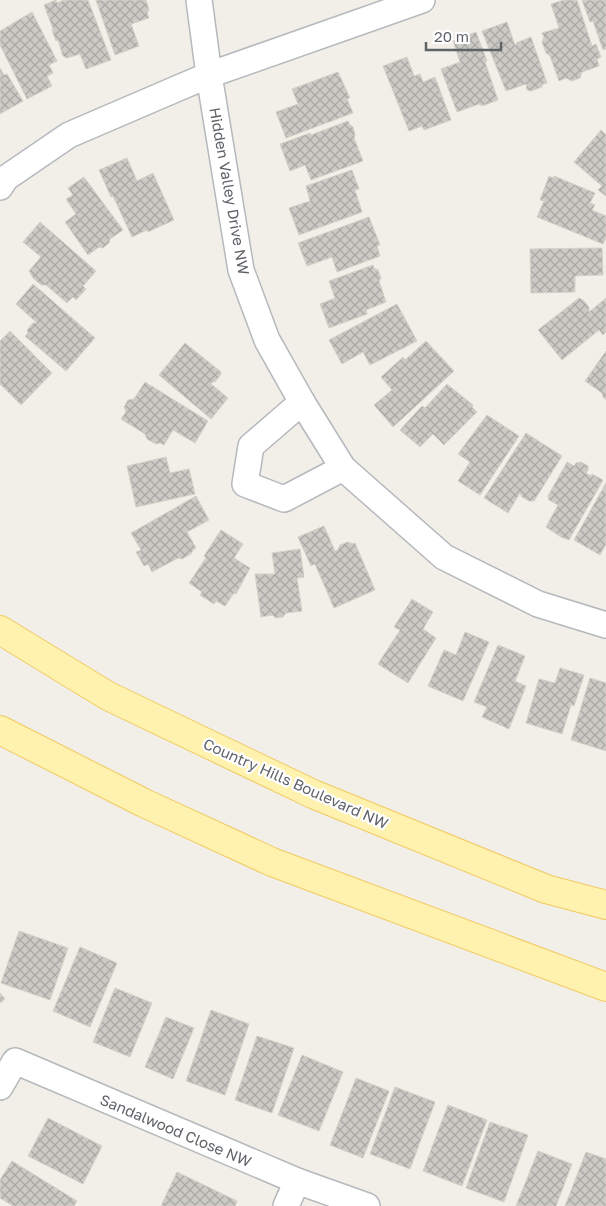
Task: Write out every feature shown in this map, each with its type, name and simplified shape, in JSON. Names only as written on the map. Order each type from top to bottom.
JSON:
[{"type":"main road","name":"Country Hills Boulevard NW","points":[[0,630],[108,696],[313,794],[546,889],[606,905]]},
{"type":"main road","points":[[0,730],[144,803],[272,862],[606,987]]},
{"type":"street","name":"Hidden Valley Drive NW","points":[[199,0],[209,75],[241,270],[267,340],[302,402],[343,468],[444,557],[538,604],[606,625]]},
{"type":"street","points":[[0,187],[6,178],[69,135],[209,75],[422,0]]},
{"type":"street","points":[[302,402],[251,446],[245,484],[284,499],[343,468]]},
{"type":"street","name":"Sandalwood Close NW","points":[[0,1087],[15,1061],[297,1181],[367,1206]]},
{"type":"street","points":[[286,1206],[297,1181]]},
{"type":"building","points":[[56,0],[57,3],[64,0],[88,0],[111,60],[86,69],[80,54],[67,58],[63,56],[44,5]]},
{"type":"building","points":[[96,0],[146,0],[149,18],[131,24],[139,46],[115,55]]},
{"type":"building","points":[[564,0],[577,0],[592,46],[596,44],[601,57],[597,59],[599,66],[582,72],[580,78],[572,81],[566,78],[559,81],[550,56],[546,53],[542,42],[544,37],[542,33],[559,28],[551,4]]},
{"type":"building","points":[[582,0],[606,0],[606,49],[603,50],[593,21],[590,22]]},
{"type":"building","points":[[32,12],[57,61],[49,65],[53,73],[47,76],[52,86],[27,99],[0,45],[0,31]]},
{"type":"building","points":[[507,22],[515,45],[531,37],[547,83],[543,84],[542,87],[531,91],[527,90],[526,84],[506,91],[482,31]]},
{"type":"building","points":[[476,32],[487,61],[485,62],[498,100],[457,112],[441,69],[460,62],[453,41]]},
{"type":"building","points":[[407,57],[414,76],[420,74],[423,82],[435,77],[451,120],[424,130],[422,126],[409,131],[383,66]]},
{"type":"building","points":[[0,68],[4,75],[7,74],[23,101],[0,114]]},
{"type":"building","points":[[338,72],[350,98],[347,99],[353,113],[286,138],[276,112],[298,104],[292,89]]},
{"type":"building","points":[[348,121],[353,127],[354,138],[363,161],[311,180],[305,165],[290,171],[280,144]]},
{"type":"building","points":[[601,130],[606,135],[606,196],[598,190],[602,186],[574,162]]},
{"type":"building","points":[[127,158],[137,181],[153,173],[174,220],[132,237],[99,170]]},
{"type":"building","points":[[352,170],[359,189],[355,190],[362,212],[299,235],[289,208],[310,201],[306,186]]},
{"type":"building","points":[[549,176],[553,178],[554,176],[595,193],[590,203],[595,205],[592,210],[606,216],[606,238],[603,244],[537,217],[544,201],[540,200]]},
{"type":"building","points":[[84,177],[123,230],[110,239],[109,243],[103,248],[99,247],[88,255],[65,222],[76,214],[66,199],[73,195],[68,188]]},
{"type":"building","points":[[369,217],[380,245],[377,246],[380,256],[337,272],[332,257],[307,266],[298,243]]},
{"type":"building","points":[[40,222],[96,271],[83,286],[86,289],[76,300],[73,297],[67,303],[46,285],[41,285],[33,278],[29,271],[41,257],[23,242]]},
{"type":"building","points":[[602,248],[603,275],[575,276],[575,292],[531,293],[530,249]]},
{"type":"building","points":[[373,265],[378,270],[381,278],[379,281],[386,302],[366,310],[367,314],[329,328],[320,304],[335,298],[329,281]]},
{"type":"building","points":[[33,284],[95,338],[66,371],[25,336],[33,323],[37,323],[16,304]]},
{"type":"building","points":[[579,298],[589,307],[589,312],[606,298],[606,332],[603,335],[599,330],[562,360],[538,330]]},
{"type":"building","points":[[397,304],[417,341],[370,365],[363,352],[342,364],[329,340]]},
{"type":"building","points":[[10,331],[52,373],[21,405],[0,384],[0,341]]},
{"type":"building","points":[[426,341],[454,371],[393,427],[374,405],[392,390],[381,377],[403,357],[405,360]]},
{"type":"building","points":[[185,343],[221,372],[215,382],[211,384],[228,398],[211,419],[159,375]]},
{"type":"building","points":[[606,351],[606,400],[602,393],[585,381]]},
{"type":"building","points":[[145,382],[208,421],[195,443],[173,430],[164,445],[156,444],[147,439],[145,434],[121,419],[126,412],[124,407],[128,400],[134,399]]},
{"type":"building","points":[[447,384],[473,405],[472,407],[477,412],[444,445],[433,434],[420,447],[400,430],[422,406],[425,408]]},
{"type":"building","points":[[487,415],[519,436],[480,495],[458,481],[470,462],[458,454]]},
{"type":"building","points":[[526,433],[562,456],[534,501],[529,501],[522,497],[520,493],[508,513],[484,498]]},
{"type":"building","points":[[166,457],[170,473],[189,469],[195,494],[136,507],[127,466]]},
{"type":"building","points":[[567,462],[574,466],[576,463],[581,462],[588,466],[586,473],[603,480],[569,540],[546,527],[558,505],[549,500],[548,496]]},
{"type":"building","points":[[606,483],[606,544],[600,555],[574,540]]},
{"type":"building","points":[[196,496],[209,520],[187,532],[196,548],[191,554],[182,559],[178,558],[152,572],[148,564],[144,566],[136,552],[141,550],[131,533]]},
{"type":"building","points":[[324,526],[335,551],[338,550],[340,545],[348,542],[355,543],[375,590],[334,608],[315,564],[311,566],[298,537]]},
{"type":"building","points":[[221,530],[243,544],[234,558],[250,568],[236,594],[234,593],[225,606],[216,601],[214,604],[200,595],[202,592],[189,583],[206,558],[204,556]]},
{"type":"building","points":[[300,549],[304,577],[297,578],[302,611],[286,613],[283,617],[276,618],[272,615],[261,617],[255,574],[275,574],[272,553]]},
{"type":"building","points":[[412,599],[433,612],[423,629],[436,638],[408,683],[378,664],[400,630],[394,627]]},
{"type":"building","points":[[465,632],[489,642],[463,701],[428,686],[444,650],[456,655]]},
{"type":"building","points":[[498,645],[525,656],[515,681],[526,686],[509,729],[482,717],[487,707],[474,702]]},
{"type":"building","points":[[560,668],[584,675],[574,706],[571,705],[562,734],[526,723],[539,679],[555,683]]},
{"type":"building","points":[[590,678],[606,683],[606,751],[571,740]]},
{"type":"building","points":[[19,931],[68,948],[50,1000],[1,983]]},
{"type":"building","points":[[80,947],[117,963],[90,1027],[53,1011]]},
{"type":"building","points":[[115,988],[152,1003],[130,1057],[93,1042]]},
{"type":"building","points":[[0,993],[5,999],[0,1003]]},
{"type":"building","points":[[211,1010],[249,1024],[225,1095],[186,1081]]},
{"type":"building","points":[[166,1017],[194,1028],[173,1079],[145,1067]]},
{"type":"building","points":[[257,1036],[294,1048],[272,1113],[235,1100]]},
{"type":"building","points":[[302,1055],[343,1072],[319,1131],[278,1115]]},
{"type":"building","points":[[356,1078],[389,1091],[363,1158],[330,1145]]},
{"type":"building","points":[[395,1087],[435,1102],[410,1169],[370,1154]]},
{"type":"building","points":[[448,1105],[487,1120],[462,1186],[423,1171]]},
{"type":"building","points":[[48,1118],[102,1146],[83,1184],[28,1156]]},
{"type":"building","points":[[490,1122],[528,1135],[504,1202],[466,1188]]},
{"type":"building","points":[[538,1151],[572,1164],[556,1206],[516,1206]]},
{"type":"building","points":[[586,1152],[606,1159],[606,1206],[565,1206]]},
{"type":"building","points":[[12,1161],[77,1201],[74,1206],[13,1206],[0,1198],[0,1180]]},
{"type":"building","points":[[177,1172],[237,1201],[235,1206],[161,1206]]}]
